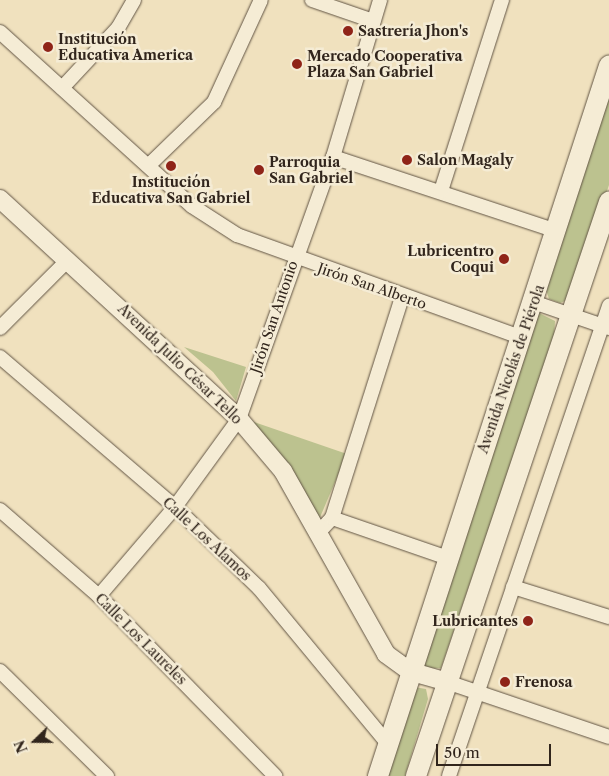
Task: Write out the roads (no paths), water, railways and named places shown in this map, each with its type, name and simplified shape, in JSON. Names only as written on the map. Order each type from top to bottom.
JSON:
[{"type":"main road","name":"Avenida Nicolás de Piérola","points":[[378,776],[409,671],[557,231],[609,66]]},
{"type":"main road","points":[[416,776],[444,681],[609,202]]},
{"type":"street","points":[[62,88],[118,28],[134,0]]},
{"type":"street","points":[[148,166],[214,102],[261,0]]},
{"type":"street","points":[[312,0],[373,21]]},
{"type":"street","name":"Jirón San Antonio","points":[[99,596],[175,507],[239,420],[294,258],[333,157],[380,0]]},
{"type":"street","points":[[441,191],[502,0]]},
{"type":"street","name":"Jirón San Alberto","points":[[0,32],[192,206],[237,235],[402,297],[521,337]]},
{"type":"street","points":[[333,157],[441,191],[557,231]]},
{"type":"street","name":"Avenida Julio César Tello","points":[[0,199],[239,420],[283,471],[386,654],[409,671],[444,681]]},
{"type":"street","points":[[0,328],[68,260]]},
{"type":"street","points":[[318,533],[332,518],[402,297]]},
{"type":"street","points":[[533,302],[606,327]]},
{"type":"street","points":[[449,776],[475,690],[606,327],[609,305]]},
{"type":"street","name":"Calle Los Alamos","points":[[0,357],[175,507],[259,588],[388,744]]},
{"type":"street","name":"Calle Los Laureles","points":[[0,510],[99,596],[275,776]]},
{"type":"street","points":[[332,518],[448,558]]},
{"type":"street","points":[[513,587],[609,617]]},
{"type":"street","points":[[0,671],[107,776]]},
{"type":"street","points":[[444,681],[609,737]]},
{"type":"place","name":"Sastrería Jhon's","points":[[348,31]]},
{"type":"place","name":"Institución Educativa America","points":[[48,47]]},
{"type":"place","name":"Mercado Cooperativa Plaza San Gabriel","points":[[297,64]]},
{"type":"place","name":"Salon Magaly","points":[[407,160]]},
{"type":"place","name":"Institución Educativa San Gabriel","points":[[171,166]]},
{"type":"place","name":"Parroquia San Gabriel","points":[[259,170]]},
{"type":"place","name":"Lubricentro Coqui","points":[[504,259]]},
{"type":"place","name":"Lubricantes","points":[[528,621]]},
{"type":"place","name":"Frenosa","points":[[505,682]]}]
